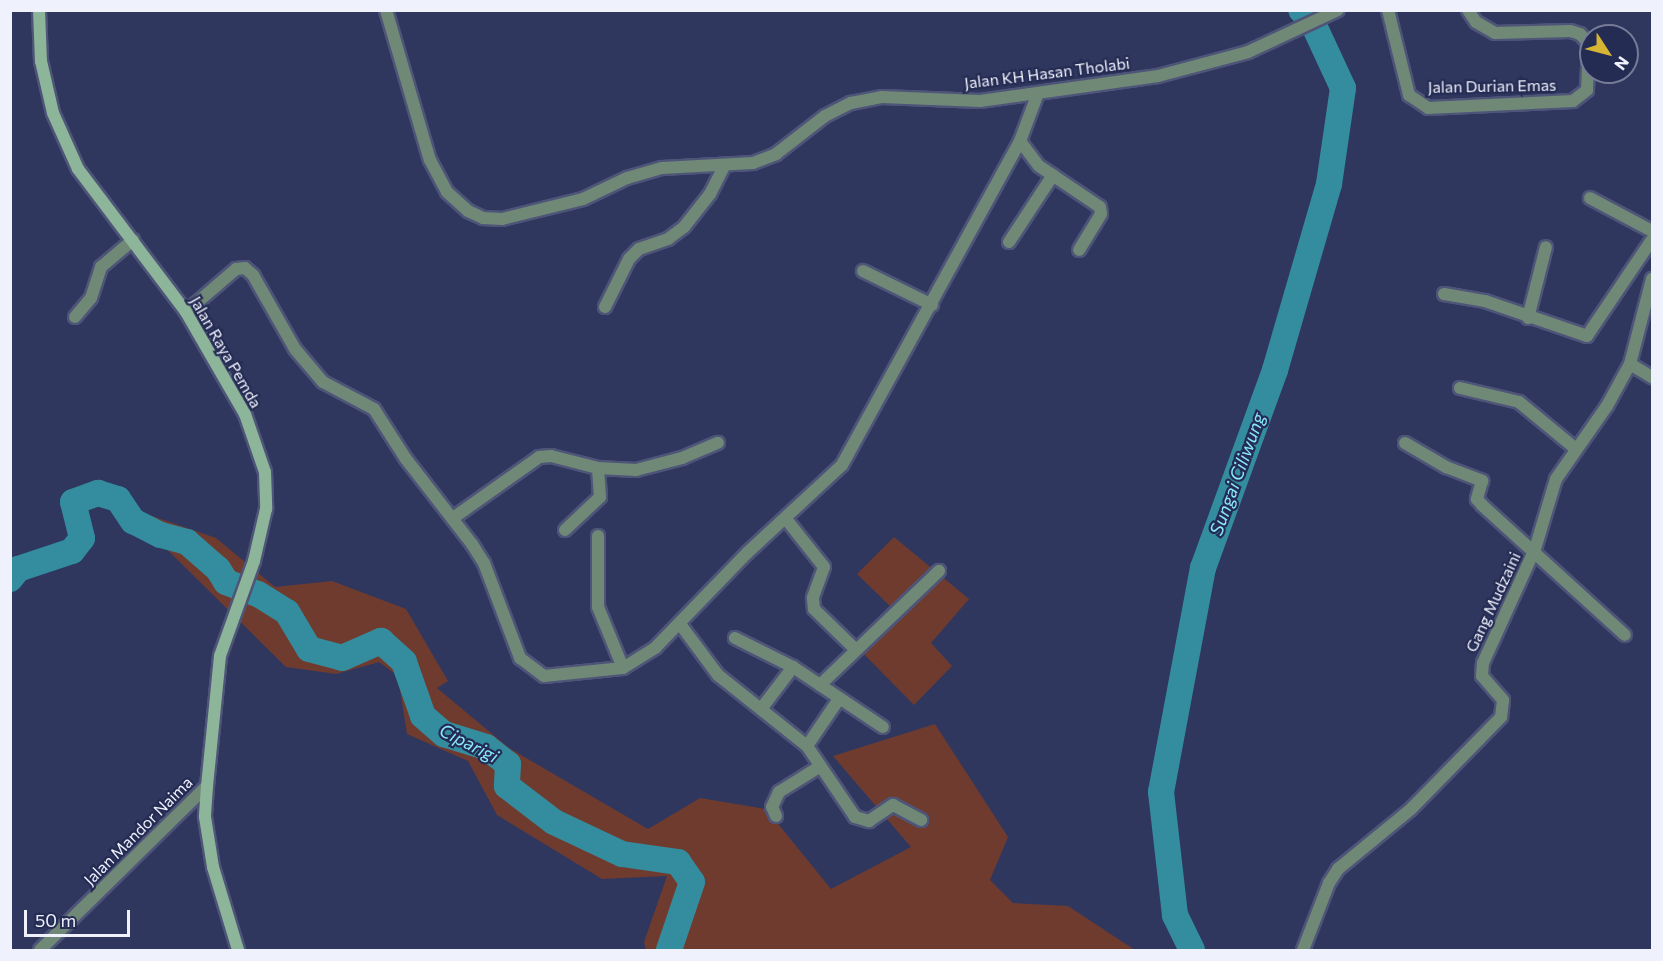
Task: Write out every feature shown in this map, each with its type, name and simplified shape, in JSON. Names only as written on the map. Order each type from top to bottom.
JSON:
[{"type":"main road","name":"Jalan Raya Pemda","points":[[39,10],[41,62],[53,113],[78,169],[134,240],[186,312],[245,414],[265,472],[266,508],[255,561],[231,622],[215,691],[205,817],[213,867],[238,951]]},
{"type":"street","name":"Jalan KH Hasan Tholabi","points":[[386,10],[430,160],[447,192],[468,211],[483,218],[502,219],[583,199],[627,178],[662,168],[753,163],[776,154],[825,116],[851,102],[882,97],[980,101],[1158,76],[1212,63],[1297,31],[1338,10]]},
{"type":"street","name":"Jalan Durian Emas","points":[[1388,10],[1409,95],[1428,108],[1574,101],[1587,90],[1589,44],[1580,34],[1570,31],[1495,33],[1476,22],[1468,10]]},
{"type":"street","points":[[186,312],[236,269],[245,268],[253,275],[295,349],[323,382],[374,409],[453,518],[484,564],[520,658],[544,676],[623,668],[641,660],[680,624],[739,561],[842,465],[932,305],[1020,141],[1038,93]]},
{"type":"street","points":[[1020,141],[1040,166],[1100,207],[1101,214],[1079,250]]},
{"type":"street","points":[[605,307],[629,260],[639,249],[668,239],[684,227],[710,194],[724,166]]},
{"type":"street","points":[[1009,243],[1053,175]]},
{"type":"street","points":[[1444,294],[1485,301],[1528,318],[1587,336],[1652,239],[1590,198]]},
{"type":"street","points":[[75,317],[91,298],[101,267],[134,240]]},
{"type":"street","points":[[1528,318],[1546,247]]},
{"type":"street","points":[[862,272],[932,305]]},
{"type":"street","name":"Gang Mudzaini","points":[[1303,951],[1329,883],[1338,869],[1411,809],[1501,717],[1503,700],[1480,671],[1535,549],[1556,479],[1607,406],[1630,364],[1653,279]]},
{"type":"street","points":[[1630,364],[1653,377]]},
{"type":"street","points":[[1460,388],[1519,402],[1576,449]]},
{"type":"street","points":[[453,518],[539,457],[551,456],[598,468],[636,470],[682,458],[718,443]]},
{"type":"street","points":[[1405,443],[1446,467],[1482,481],[1479,501],[1535,549],[1625,635]]},
{"type":"street","points":[[565,530],[600,497],[598,468]]},
{"type":"street","points":[[786,519],[824,567],[813,598],[814,609],[855,649]]},
{"type":"street","points":[[598,536],[598,607],[623,668]]},
{"type":"street","points":[[820,685],[939,571]]},
{"type":"street","points":[[680,624],[718,675],[807,746],[848,810],[863,822],[893,805],[921,820]]},
{"type":"street","points":[[735,638],[793,667],[883,727]]},
{"type":"street","points":[[761,709],[793,667]]},
{"type":"street","points":[[807,746],[839,699]]},
{"type":"street","points":[[776,816],[772,807],[779,792],[819,767]]},
{"type":"street","name":"Jalan Mandor Naima","points":[[40,951],[207,786]]},
{"type":"shaded area","points":[[123,506],[216,538],[275,587],[332,581],[406,609],[448,681],[437,688],[509,748],[648,829],[700,798],[766,809],[831,889],[911,847],[833,756],[935,724],[1008,837],[990,880],[1013,903],[1068,906],[1135,950],[646,950],[644,942],[667,876],[602,879],[497,815],[468,761],[407,734],[398,676],[379,662],[336,674],[286,667]]},
{"type":"shaded area","points":[[894,537],[969,599],[931,643],[952,666],[914,705],[853,643],[891,607],[857,574]]},
{"type":"waterway","name":"Sungai Ciliwung","points":[[1192,950],[1175,915],[1161,792],[1203,568],[1275,370],[1329,184],[1343,88],[1310,17],[1301,10]]},
{"type":"waterway","name":"Ciparigi","points":[[10,579],[18,569],[72,551],[82,538],[73,502],[98,493],[118,499],[133,521],[161,535],[187,542],[218,569],[226,582],[258,594],[287,612],[309,649],[342,658],[381,641],[404,662],[423,716],[444,734],[486,747],[508,764],[507,786],[554,822],[622,854],[678,862],[692,882],[669,950]]}]
